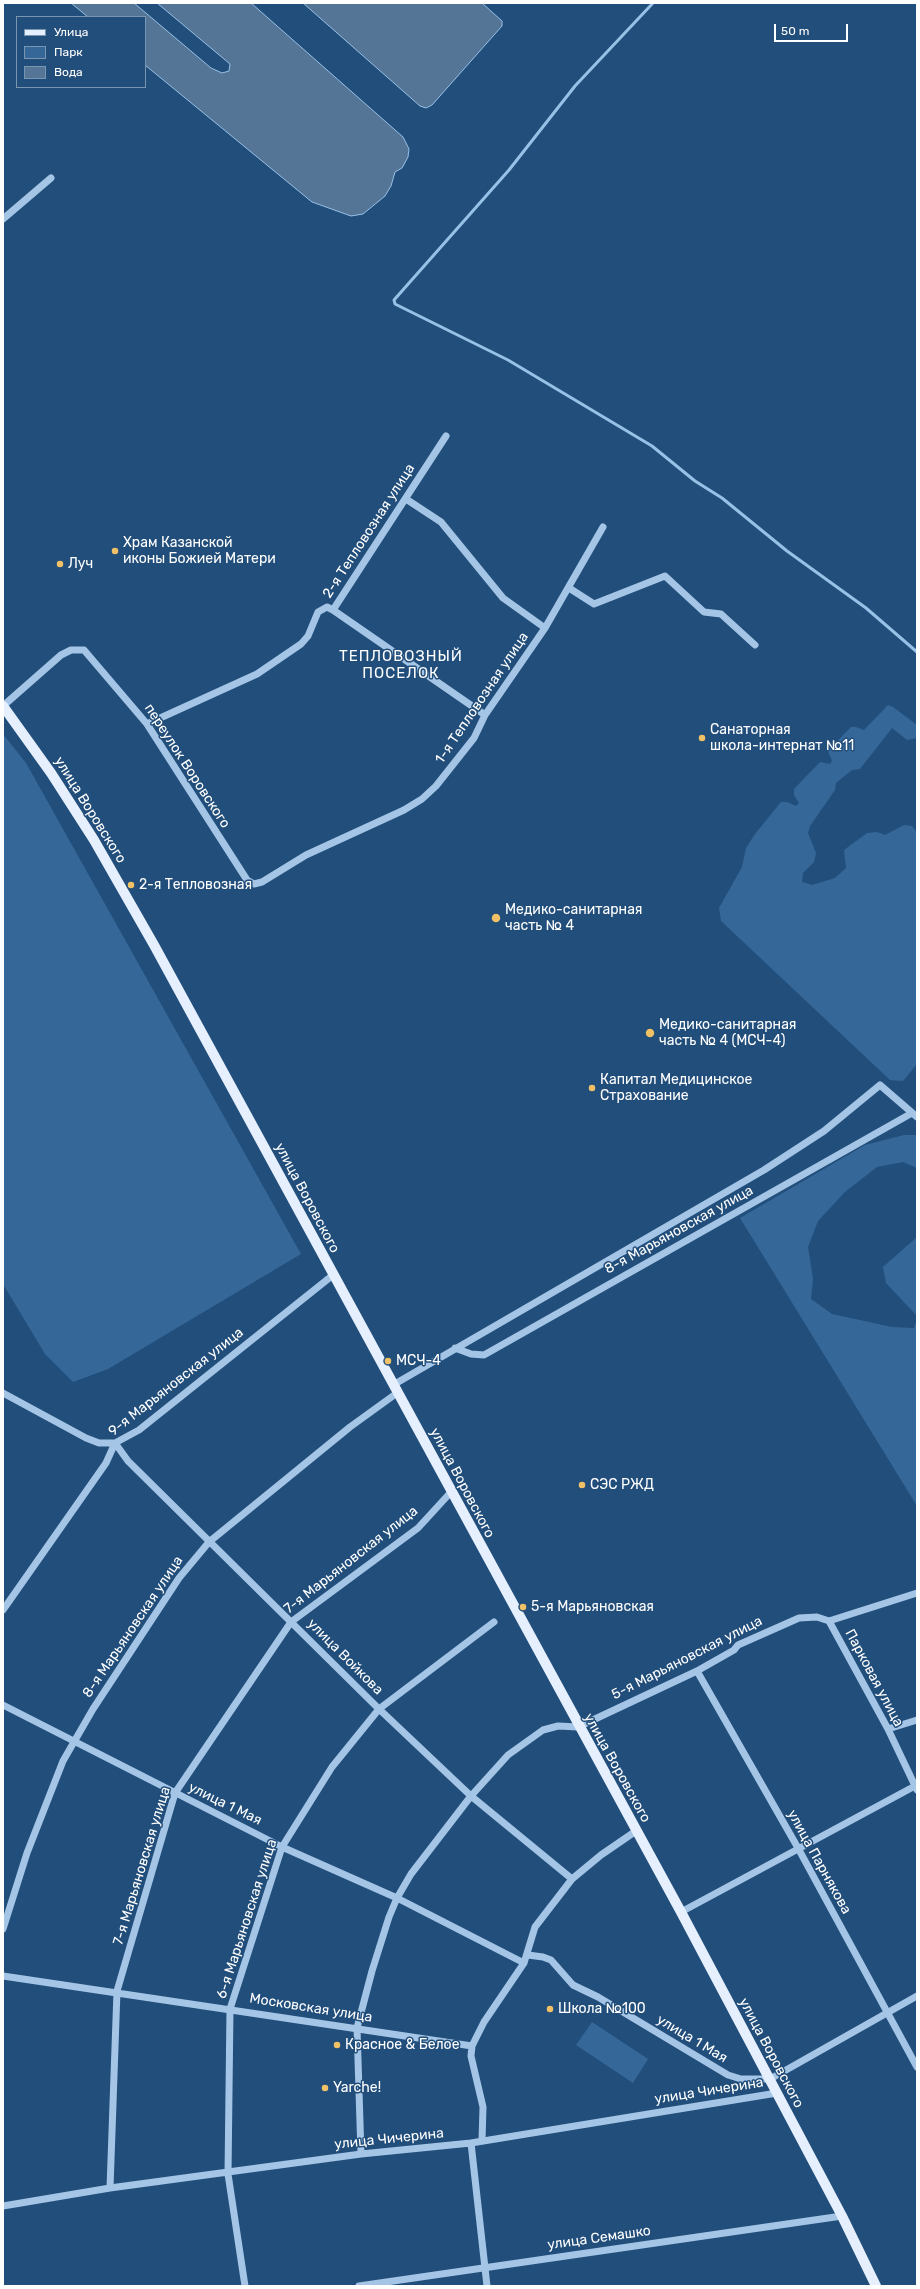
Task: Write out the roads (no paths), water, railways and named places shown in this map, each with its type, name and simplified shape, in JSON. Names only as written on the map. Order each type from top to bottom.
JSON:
[{"type":"main road","name":"улица Воровского","points":[[3,706],[51,773],[94,840],[154,945],[578,1727],[681,1912],[842,2216],[876,2286]]},
{"type":"street","points":[[3,219],[51,178]]},
{"type":"street","name":"2-я Тепловозная улица","points":[[147,724],[257,674],[301,644],[322,608],[327,607],[333,610],[446,436]]},
{"type":"street","points":[[406,499],[441,522],[503,598],[545,628]]},
{"type":"street","name":"1-я Тепловозная улица","points":[[254,884],[262,882],[306,855],[404,810],[422,799],[436,786],[474,738],[485,715],[545,628],[603,527]]},
{"type":"street","points":[[569,588],[594,604],[665,576],[704,612],[721,614],[755,645]]},
{"type":"street","points":[[333,610],[485,715]]},
{"type":"street","name":"переулок Воровского","points":[[3,706],[62,655],[71,650],[78,649],[90,656],[147,724],[247,880],[254,884]]},
{"type":"street","name":"8-я Марьяновская улица","points":[[3,1929],[28,1853],[63,1761],[73,1742],[179,1578],[209,1542],[395,1389],[455,1348],[764,1170],[824,1131],[880,1085],[915,1115],[484,1355],[471,1354],[455,1348]]},
{"type":"street","name":"9-я Марьяновская улица","points":[[3,1610],[106,1463],[115,1444],[139,1430],[333,1274]]},
{"type":"street","points":[[3,1393],[86,1438],[99,1443],[115,1444]]},
{"type":"street","name":"улица Войкова","points":[[115,1444],[128,1461],[379,1709],[471,1796],[572,1879]]},
{"type":"street","name":"7-я Марьяновская улица","points":[[110,2188],[117,1991],[175,1793],[291,1622],[418,1528],[451,1492]]},
{"type":"street","points":[[830,1621],[917,1593]]},
{"type":"street","name":"5-я Марьяновская улица","points":[[361,2154],[357,2028],[372,1971],[397,1898],[411,1874],[471,1796],[508,1755],[543,1730],[558,1726],[578,1727],[697,1671],[734,1650],[738,1645],[799,1618],[817,1616],[830,1621]]},
{"type":"street","name":"Парковая улица","points":[[830,1621],[888,1729],[916,1788]]},
{"type":"street","name":"6-я Марьяновская улица","points":[[245,2286],[228,2174],[230,2009],[282,1846],[332,1767],[379,1709],[494,1622]]},
{"type":"street","name":"улица Парнякова","points":[[697,1671],[798,1848],[917,2067]]},
{"type":"street","name":"улица 1 Мая","points":[[3,1705],[73,1742],[282,1846],[397,1898],[524,1963]]},
{"type":"street","points":[[888,1729],[917,1720]]},
{"type":"street","points":[[681,1912],[798,1848],[916,1788]]},
{"type":"street","points":[[482,2141],[483,2107],[471,2056],[472,2046],[484,2022],[524,1963],[528,1955],[535,1928],[572,1879],[601,1855],[636,1831]]},
{"type":"street","name":"улица 1 Мая","points":[[528,1955],[544,1957],[551,1960],[573,1985],[598,1997],[728,2075],[741,2079],[770,2079]]},
{"type":"street","name":"Московская улица","points":[[3,1976],[117,1991],[472,2046]]},
{"type":"street","points":[[770,2079],[917,1996]]},
{"type":"street","name":"улица Чичерина","points":[[3,2206],[110,2188],[228,2174],[361,2154],[471,2143],[777,2093]]},
{"type":"street","points":[[471,2143],[484,2268],[488,2286]]},
{"type":"street","name":"улица Семашко","points":[[359,2286],[842,2216]]},
{"type":"water","points":[[71,3],[134,3],[211,68],[222,73],[229,71],[230,64],[157,3],[251,3],[403,137],[409,149],[408,157],[402,168],[395,172],[391,186],[385,196],[363,214],[351,216],[312,202],[146,66],[146,16],[87,16]]},
{"type":"water","points":[[303,3],[482,3],[502,21],[502,26],[432,105],[426,108],[420,106]]},
{"type":"waterway","points":[[653,3],[575,86],[509,170],[394,300],[395,304],[508,360],[652,446],[695,481],[722,498],[787,551],[866,608],[917,652]]},
{"type":"place","name":"Храм Казанской иконы Божией Матери","points":[[115,551]]},
{"type":"place","name":"Луч","points":[[60,564]]},
{"type":"place","name":"Санаторная школа-интернат №11","points":[[702,738]]},
{"type":"place","name":"2-я Тепловозная","points":[[131,885]]},
{"type":"place","name":"Медико-санитарная часть № 4","points":[[496,918]]},
{"type":"place","name":"Медико-санитарная часть № 4 (МСЧ-4)","points":[[650,1033]]},
{"type":"place","name":"Капитал Медицинское Страхование","points":[[592,1088]]},
{"type":"place","name":"МСЧ-4","points":[[388,1361]]},
{"type":"place","name":"СЭС РЖД","points":[[582,1485]]},
{"type":"place","name":"5-я Марьяновская","points":[[523,1607]]},
{"type":"place","name":"Школа №100","points":[[550,2009]]},
{"type":"place","name":"Красное & Белое","points":[[337,2045]]},
{"type":"place","name":"Yarche!","points":[[325,2088]]},
{"type":"district","name":"ТЕПЛОВОЗНЫЙ ПОСЕЛОК","points":[[401,666]]}]
